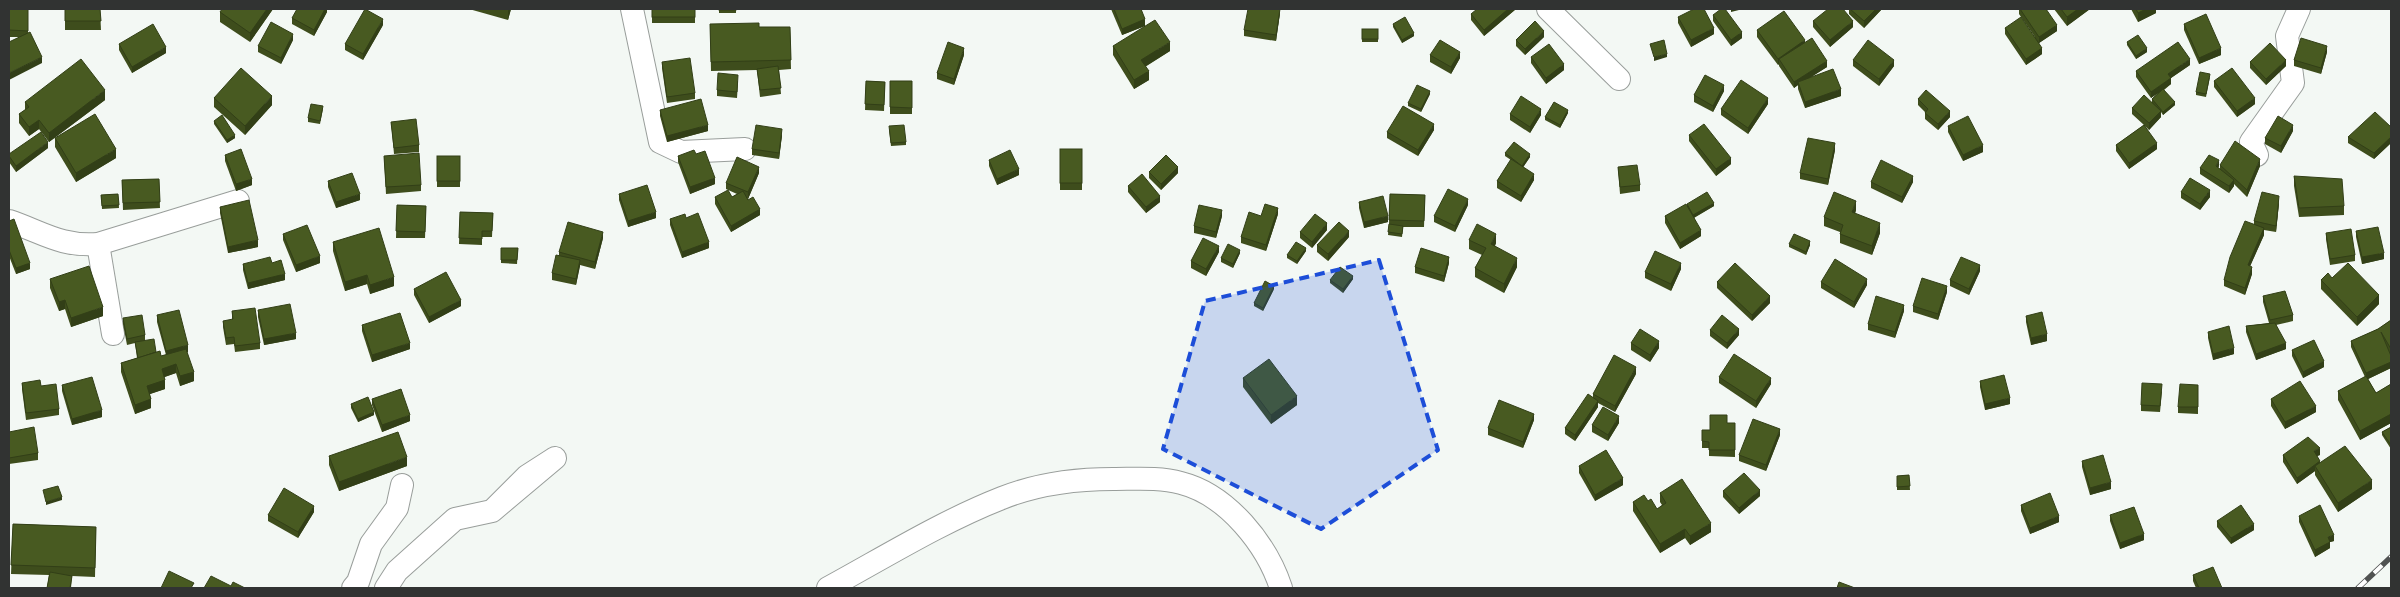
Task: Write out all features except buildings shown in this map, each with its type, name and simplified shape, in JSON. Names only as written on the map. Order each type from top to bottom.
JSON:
[{"type":"street","points":[[632,9],[660,142],[681,152],[745,149]]},
{"type":"street","points":[[1548,9],[1619,79]]},
{"type":"street","points":[[2257,155],[2251,142],[2293,83],[2287,36],[2299,9]]},
{"type":"street","points":[[9,221],[61,242],[80,246],[98,244],[238,201]]},
{"type":"street","points":[[98,244],[112,334]]},
{"type":"street","points":[[828,588],[921,536],[1004,497],[1045,485],[1094,479],[1144,478],[1181,483],[1217,501],[1249,527],[1276,573],[1281,588]]},
{"type":"street","points":[[353,588],[358,582],[371,544],[397,508],[402,485]]},
{"type":"street","points":[[386,588],[398,571],[455,520],[492,511]]},
{"type":"highlighted area","points":[[1379,260],[1438,450],[1321,529],[1163,449],[1205,301]]},
{"type":"railway","points":[[2358,588],[2391,557]]}]
